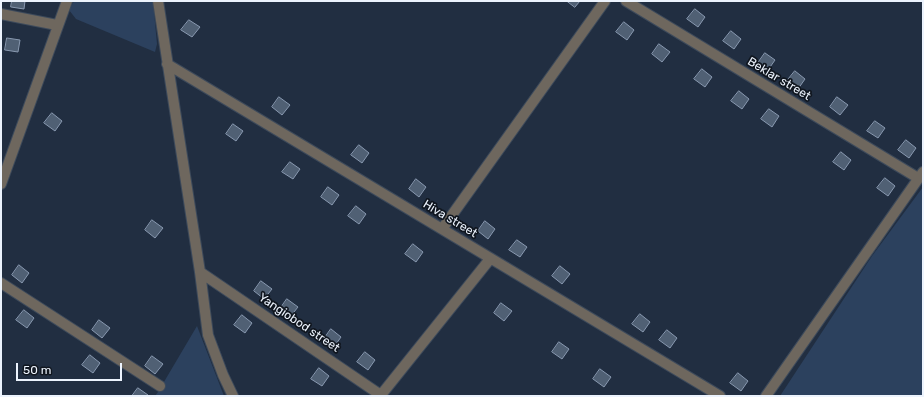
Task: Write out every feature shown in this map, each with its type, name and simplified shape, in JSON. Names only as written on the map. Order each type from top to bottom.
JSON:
[{"type":"street","points":[[1,184],[66,1]]},
{"type":"street","points":[[158,1],[200,272],[208,335],[223,375],[233,396]]},
{"type":"street","points":[[442,229],[606,1]]},
{"type":"street","name":"Beklar street","points":[[626,1],[920,175]]},
{"type":"street","points":[[1,14],[58,25]]},
{"type":"street","name":"Hiva street","points":[[167,64],[720,396]]},
{"type":"street","points":[[766,396],[920,175]]},
{"type":"street","points":[[382,396],[490,258]]},
{"type":"street","name":"Yangiobod street","points":[[200,272],[382,396]]},
{"type":"street","points":[[1,283],[160,386]]},
{"type":"shaded area","points":[[74,1],[153,1],[157,44],[155,52],[76,19],[69,10]]},
{"type":"shaded area","points":[[923,187],[923,396],[780,396],[872,256]]},
{"type":"shaded area","points":[[197,326],[224,396],[155,396],[158,392]]},
{"type":"building","points":[[12,1],[25,1],[24,9],[11,7]]},
{"type":"building","points":[[567,1],[580,1],[575,7]]},
{"type":"building","points":[[695,9],[705,17],[698,27],[687,19]]},
{"type":"building","points":[[189,20],[200,27],[192,37],[181,30]]},
{"type":"building","points":[[624,22],[634,30],[627,40],[616,32]]},
{"type":"building","points":[[731,31],[741,39],[734,49],[723,41]]},
{"type":"building","points":[[7,38],[20,40],[18,52],[5,50]]},
{"type":"building","points":[[659,44],[670,52],[662,62],[652,54]]},
{"type":"building","points":[[765,53],[775,60],[768,70],[758,63]]},
{"type":"building","points":[[702,69],[712,77],[705,87],[694,79]]},
{"type":"building","points":[[795,71],[805,79],[798,89],[787,81]]},
{"type":"building","points":[[739,91],[749,99],[742,109],[731,101]]},
{"type":"building","points":[[279,97],[290,105],[282,115],[272,107]]},
{"type":"building","points":[[837,97],[848,105],[840,115],[830,107]]},
{"type":"building","points":[[769,109],[779,116],[772,127],[761,119]]},
{"type":"building","points":[[52,113],[62,121],[55,131],[44,123]]},
{"type":"building","points":[[875,121],[885,128],[878,138],[867,131]]},
{"type":"building","points":[[233,124],[243,131],[236,141],[226,134]]},
{"type":"building","points":[[906,140],[916,148],[909,158],[898,150]]},
{"type":"building","points":[[359,145],[369,153],[362,163],[351,155]]},
{"type":"building","points":[[841,152],[851,160],[844,170],[833,162]]},
{"type":"building","points":[[290,162],[300,169],[293,179],[282,172]]},
{"type":"building","points":[[885,178],[895,186],[888,196],[877,188]]},
{"type":"building","points":[[416,179],[426,187],[419,197],[409,189]]},
{"type":"building","points":[[328,187],[339,195],[332,205],[321,197]]},
{"type":"building","points":[[356,206],[366,214],[359,224],[348,216]]},
{"type":"building","points":[[152,220],[163,228],[155,238],[145,230]]},
{"type":"building","points":[[485,221],[495,229],[488,239],[478,231]]},
{"type":"building","points":[[517,240],[527,247],[520,257],[509,250]]},
{"type":"building","points":[[413,244],[423,252],[416,262],[405,254]]},
{"type":"building","points":[[19,265],[29,273],[22,283],[12,275]]},
{"type":"building","points":[[560,266],[570,274],[562,284],[552,276]]},
{"type":"building","points":[[261,281],[272,289],[264,299],[254,291]]},
{"type":"building","points":[[287,299],[298,307],[290,317],[280,309]]},
{"type":"building","points":[[501,303],[512,311],[504,321],[494,313]]},
{"type":"building","points":[[24,310],[34,318],[27,328],[16,320]]},
{"type":"building","points":[[640,314],[650,322],[643,332],[632,324]]},
{"type":"building","points":[[242,315],[252,323],[245,333],[234,325]]},
{"type":"building","points":[[99,320],[110,328],[102,338],[92,330]]},
{"type":"building","points":[[331,329],[341,337],[334,347],[324,339]]},
{"type":"building","points":[[667,330],[677,338],[670,348],[659,340]]},
{"type":"building","points":[[559,342],[569,349],[562,359],[552,352]]},
{"type":"building","points":[[365,352],[375,360],[368,370],[357,362]]},
{"type":"building","points":[[90,355],[100,363],[93,373],[82,365]]},
{"type":"building","points":[[152,356],[163,364],[155,374],[145,366]]},
{"type":"building","points":[[319,368],[329,376],[322,386],[311,379]]},
{"type":"building","points":[[600,369],[611,377],[604,387],[593,379]]},
{"type":"building","points":[[738,373],[748,381],[741,391],[730,383]]},
{"type":"building","points":[[138,388],[148,395],[148,396],[132,396]]}]
